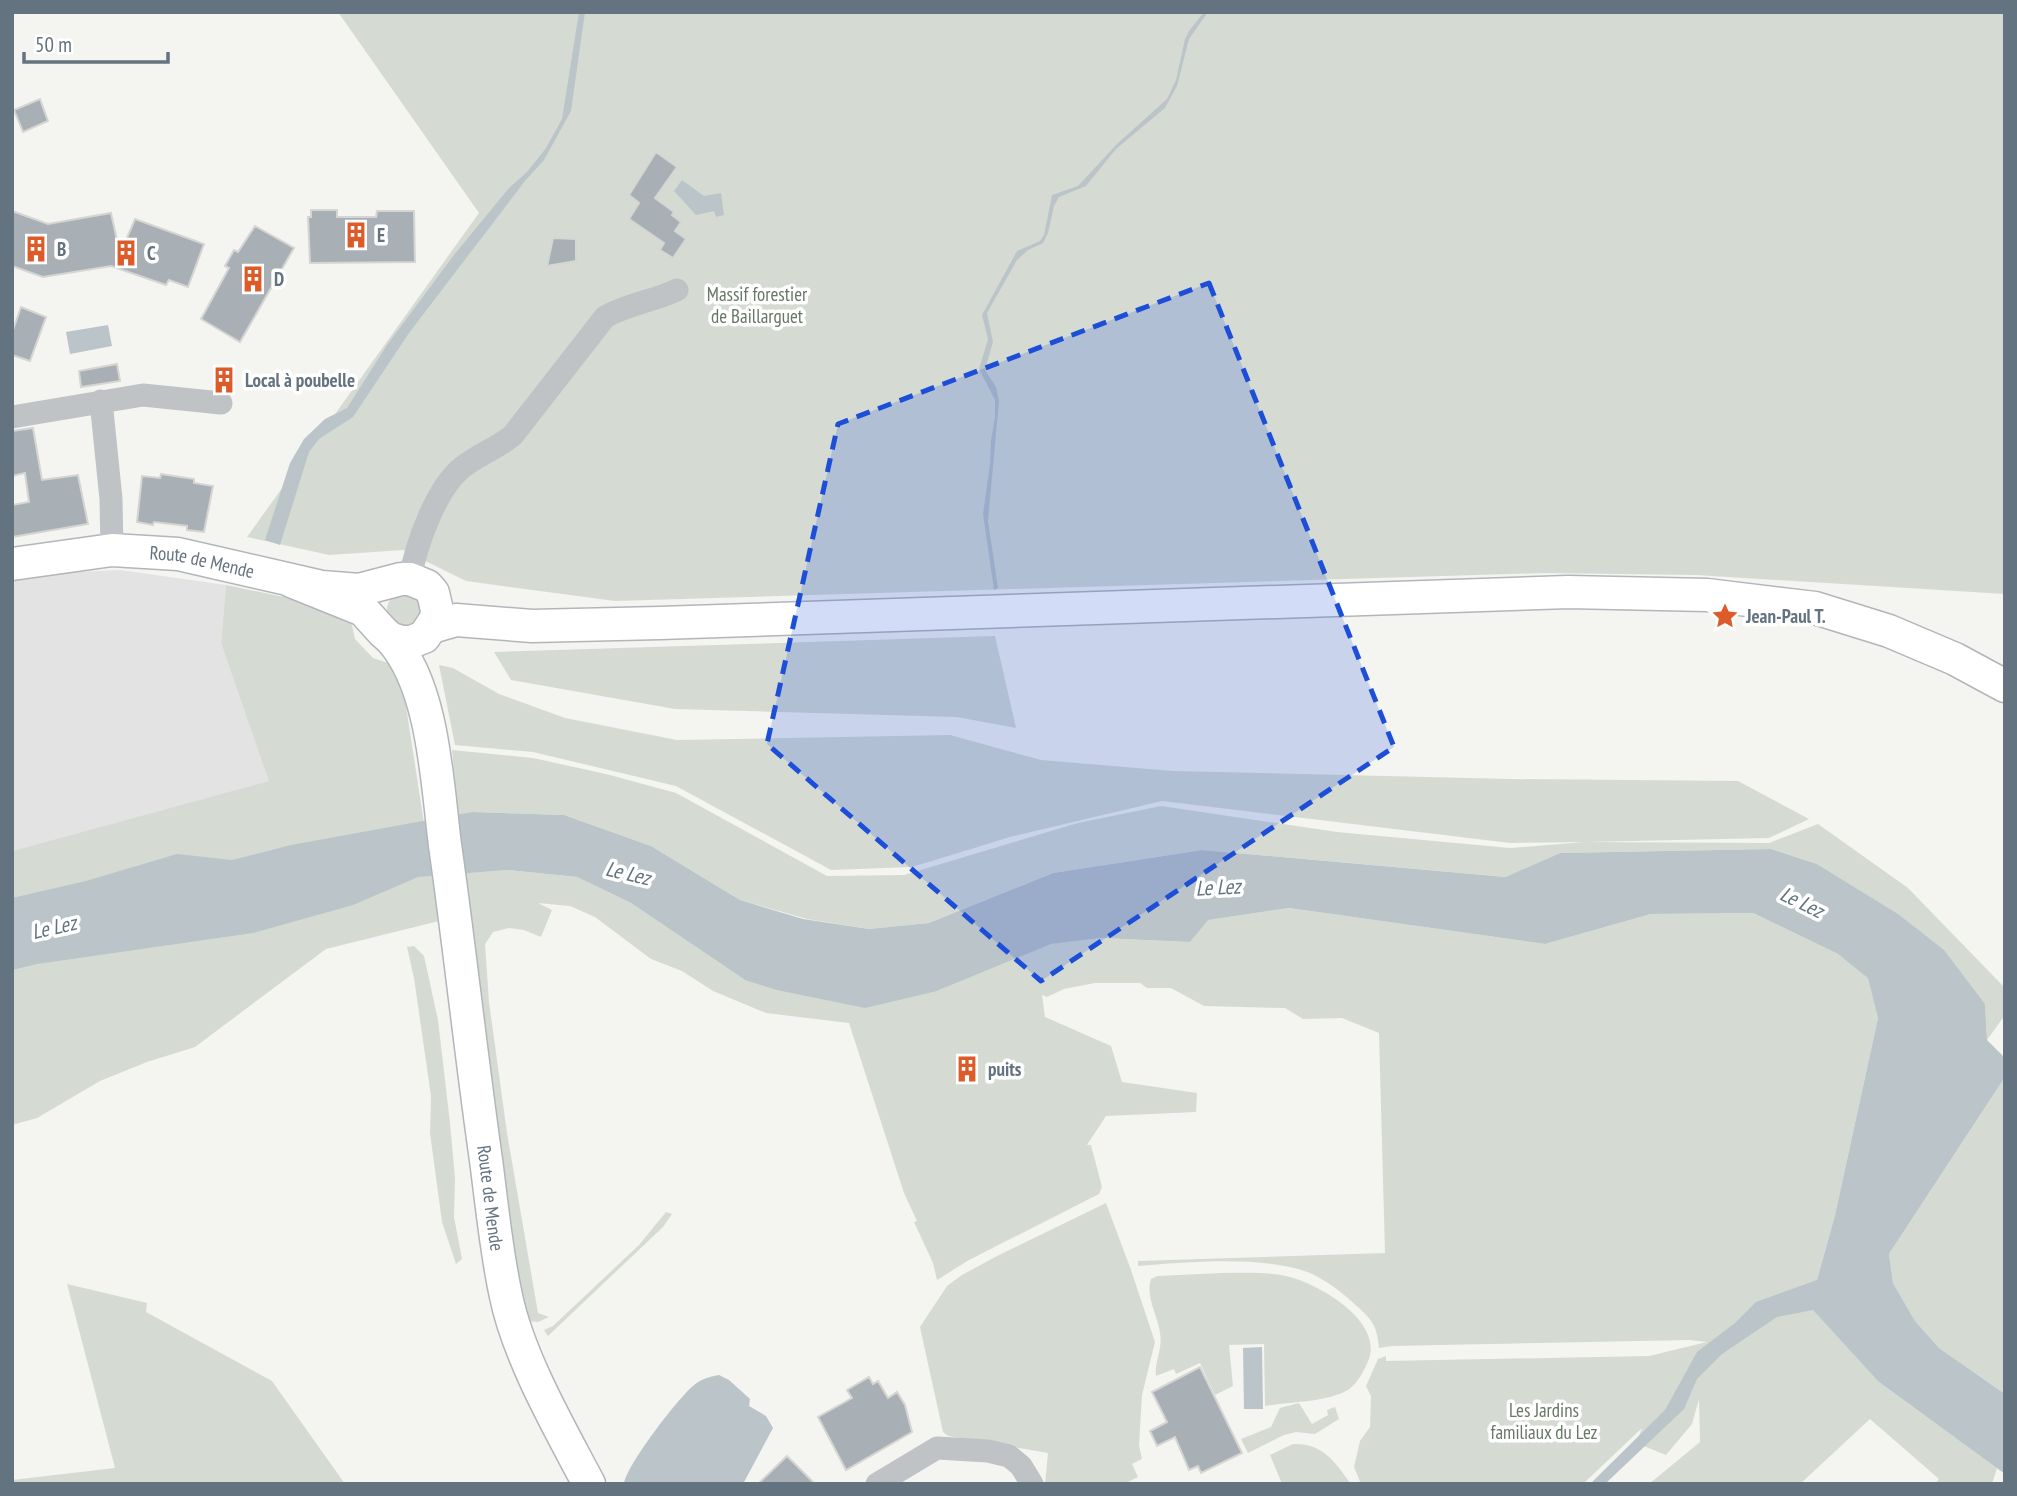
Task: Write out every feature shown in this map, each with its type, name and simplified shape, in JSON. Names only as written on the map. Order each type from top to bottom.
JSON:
[{"type":"main road","name":"Route de Mende","points":[[12,564],[111,550],[177,554],[291,581],[359,590],[411,584]]},
{"type":"main road","name":"Route de Mende","points":[[291,581],[363,610],[405,632],[403,652],[416,680],[427,715],[507,1302],[525,1352],[557,1423],[589,1484]]},
{"type":"main road","points":[[411,584],[457,605],[548,619],[624,624]]},
{"type":"main road","points":[[405,632],[437,610],[411,584]]},
{"type":"main road","points":[[405,632],[456,620],[532,626],[1567,592],[1707,594],[1828,612],[1900,636],[1955,659],[2005,686]]},
{"type":"street","points":[[411,584],[413,561],[425,525],[454,475],[465,465],[502,445],[513,435],[606,317],[621,308],[659,298],[677,290]]},
{"type":"street","points":[[12,417],[144,395],[221,402]]},
{"type":"street","points":[[101,401],[111,499],[111,550]]},
{"type":"street","points":[[877,1484],[937,1448],[988,1451],[1009,1457],[1021,1466],[1032,1484]]},
{"type":"highlighted area","points":[[1209,283],[1394,747],[1041,981],[767,744],[838,424]]},
{"type":"shaded area","points":[[120,570],[226,585],[221,643],[270,781],[12,851],[12,578],[32,574]]},
{"type":"green space","name":"Massif forestier de Baillarguet","points":[[338,12],[2005,12],[2005,594],[1696,575],[1545,573],[615,601],[466,581],[403,550],[329,555],[247,537],[479,213]]},
{"type":"green space","points":[[226,585],[343,609],[352,625],[355,639],[373,658],[400,667],[439,921],[326,949],[195,1047],[100,1081],[37,1118],[12,1125],[12,851],[269,781],[221,643]]},
{"type":"green space","points":[[405,592],[418,597],[423,610],[418,623],[405,628],[392,623],[387,610],[392,597]]},
{"type":"green space","points":[[995,636],[1016,728],[957,717],[675,709],[511,680],[494,652]]},
{"type":"green space","points":[[439,665],[453,668],[499,694],[565,718],[677,740],[950,735],[1041,760],[1172,771],[1738,781],[1809,819],[1769,838],[1587,842],[1769,843],[1818,824],[1908,888],[2005,988],[2005,1015],[1987,1040],[1985,1004],[1897,914],[1817,864],[1771,849],[1560,853],[1507,877],[1202,850],[1053,873],[929,923],[869,929],[807,919],[740,900],[651,846],[564,815],[472,812],[458,815],[452,750],[533,758],[676,793],[827,876],[904,875],[1078,823],[1161,806],[1337,832],[1510,848],[1585,842],[1510,843],[1162,801],[1010,837],[912,867],[831,870],[676,786],[533,752],[455,745]]},
{"type":"green space","name":"Les Jardins familiaux du Lez","points":[[507,870],[577,877],[631,903],[745,980],[937,991],[1050,944],[1101,938],[1190,942],[1207,920],[1289,908],[1545,944],[1651,914],[1753,913],[1838,954],[1868,975],[1878,1018],[1835,1215],[1817,1280],[1879,1382],[1997,1468],[1992,1484],[1935,1484],[1939,1479],[1870,1419],[1800,1484],[1649,1484],[1700,1442],[1699,1399],[1692,1424],[1666,1455],[1636,1443],[1642,1428],[1583,1484],[1361,1484],[1354,1467],[1360,1441],[1370,1427],[1371,1396],[1366,1386],[1378,1359],[1386,1356],[1386,1361],[1649,1356],[1707,1342],[1689,1340],[1379,1348],[1374,1326],[1367,1316],[1336,1288],[1310,1273],[1292,1267],[1248,1262],[1138,1266],[1138,1261],[1385,1253],[1379,1033],[1342,1018],[1303,1019],[1285,1008],[1204,1006],[1171,988],[1147,988],[1140,983],[1095,983],[1064,989],[1047,997],[1042,995],[1045,1017],[1111,1046],[1122,1082],[1197,1093],[1196,1112],[1106,1116],[1087,1145],[1091,1145],[1102,1187],[1099,1194],[969,1260],[937,1280],[933,1263],[904,1193],[849,1023],[766,1013],[713,991],[682,971],[651,959],[595,917],[570,906],[538,903],[552,910],[541,937],[524,930],[509,928],[493,932],[485,944],[489,1002],[507,1133],[538,1313],[549,1317],[538,1322],[527,1321],[521,1302],[496,1143],[500,1136],[464,873]]},
{"type":"green space","points":[[414,946],[424,956],[438,1020],[455,1178],[454,1217],[462,1259],[456,1264],[442,1222],[430,1133],[431,1096],[407,947]]},
{"type":"green space","points":[[2005,1077],[2005,1394],[1939,1348],[1915,1321],[1893,1283],[1889,1254]]},
{"type":"green space","points":[[1106,1203],[1155,1342],[1142,1395],[1139,1445],[1142,1459],[1132,1464],[1138,1477],[1128,1482],[1129,1484],[1045,1484],[1048,1453],[948,1436],[943,1432],[920,1327],[947,1286],[962,1275]]},
{"type":"green space","points":[[666,1212],[672,1214],[663,1227],[548,1336],[544,1330],[553,1326],[639,1245]]},
{"type":"green space","points":[[1267,1273],[1295,1278],[1327,1293],[1342,1304],[1356,1316],[1366,1330],[1371,1344],[1369,1359],[1356,1383],[1344,1392],[1326,1398],[1265,1406],[1264,1344],[1229,1345],[1233,1386],[1215,1395],[1200,1363],[1176,1374],[1174,1369],[1156,1376],[1161,1339],[1151,1299],[1151,1279],[1157,1276]]},
{"type":"green space","points":[[67,1284],[147,1303],[146,1312],[272,1381],[345,1484],[12,1484],[12,1480],[115,1468]]},
{"type":"green space","points":[[1299,1403],[1312,1424],[1328,1415],[1327,1410],[1335,1407],[1339,1419],[1315,1434],[1296,1432],[1284,1435],[1248,1453],[1241,1439],[1271,1427],[1280,1408]]},
{"type":"green space","points":[[1293,1444],[1320,1450],[1334,1461],[1351,1484],[1282,1484],[1270,1455]]},
{"type":"water","points":[[579,12],[585,12],[571,111],[544,160],[409,333],[353,417],[319,439],[309,452],[280,545],[265,540],[290,463],[304,439],[325,419],[347,408],[387,345],[454,255],[546,148],[562,119]]},
{"type":"water","points":[[1204,12],[1208,12],[1189,39],[1177,86],[1165,108],[1116,149],[1086,186],[1059,197],[1043,243],[1028,250],[1017,260],[987,313],[993,342],[985,370],[996,387],[999,401],[988,521],[998,588],[994,590],[983,514],[995,400],[979,369],[988,339],[982,315],[1017,251],[1040,241],[1044,235],[1052,195],[1078,186],[1117,144],[1167,99],[1176,80],[1185,39]]},
{"type":"water","points":[[682,180],[704,196],[721,193],[724,215],[716,217],[714,211],[696,215],[674,191]]},
{"type":"water","points":[[108,325],[112,346],[70,354],[66,332]]},
{"type":"water","name":"Le Lez","points":[[472,812],[564,815],[651,846],[740,900],[803,919],[869,929],[929,923],[1053,873],[1202,850],[1506,877],[1560,853],[1771,849],[1817,864],[1898,914],[1944,950],[1985,1004],[1987,1040],[2005,1058],[2005,1077],[1889,1254],[1893,1283],[1915,1321],[1939,1348],[2005,1394],[2005,1474],[1879,1382],[1813,1310],[1777,1317],[1722,1354],[1697,1379],[1684,1409],[1605,1484],[1590,1484],[1665,1410],[1697,1352],[1735,1323],[1756,1302],[1817,1280],[1835,1215],[1878,1018],[1868,978],[1838,954],[1753,913],[1651,914],[1545,944],[1289,908],[1208,920],[1190,942],[1101,938],[1051,944],[937,991],[865,1008],[777,990],[745,980],[631,903],[577,877],[507,870],[418,877],[353,905],[253,933],[37,964],[12,970],[12,898],[86,881],[177,854],[232,860],[291,845]]},
{"type":"water","points":[[1262,1347],[1263,1409],[1244,1409],[1243,1348]]},
{"type":"water","points":[[719,1375],[729,1380],[750,1399],[749,1406],[766,1416],[773,1428],[743,1484],[624,1484],[643,1448],[686,1392],[705,1378]]},
{"type":"building","points":[[40,99],[48,121],[23,132],[14,110]]},
{"type":"building","points":[[656,152],[677,167],[655,198],[674,212],[672,215],[681,222],[675,231],[686,239],[673,258],[660,250],[664,243],[629,219],[639,203],[629,195]]},
{"type":"building","name":"E","points":[[311,210],[337,210],[337,217],[376,217],[377,211],[414,211],[415,262],[310,263],[308,217],[311,217]]},
{"type":"building","points":[[12,211],[48,224],[111,213],[120,254],[135,219],[204,244],[188,287],[169,280],[166,285],[111,266],[43,277],[12,266]]},
{"type":"building","name":"D","points":[[255,226],[294,248],[240,342],[201,319],[229,268],[225,266],[234,250],[238,252]]},
{"type":"building","points":[[553,238],[576,239],[576,261],[547,266]]},
{"type":"building","points":[[21,307],[46,317],[30,361],[12,355],[12,333]]},
{"type":"building","points":[[117,364],[120,381],[81,387],[79,371]]},
{"type":"building","points":[[33,428],[42,480],[78,475],[88,524],[12,537],[12,505],[29,502],[25,473],[12,476],[12,431]]},
{"type":"building","points":[[161,474],[194,479],[194,483],[213,486],[204,532],[187,530],[187,526],[137,522],[142,476],[160,478]]},
{"type":"building","name":"puits","points":[[971,1058],[977,1072],[964,1079],[956,1063]]},
{"type":"building","points":[[1200,1367],[1242,1453],[1201,1473],[1198,1466],[1189,1470],[1175,1437],[1157,1446],[1150,1431],[1167,1422],[1152,1392]]},
{"type":"building","points":[[869,1377],[873,1384],[878,1381],[888,1398],[897,1392],[905,1405],[912,1432],[846,1470],[818,1417],[852,1398],[847,1390]]},
{"type":"building","points":[[787,1456],[815,1484],[758,1484]]},
{"type":"place","name":"E","points":[[356,235]]},
{"type":"place","name":"B","points":[[36,249]]},
{"type":"place","name":"C","points":[[126,253]]},
{"type":"place","name":"D","points":[[253,279]]},
{"type":"place","name":"Local à poubelle","points":[[224,380]]},
{"type":"place","name":"Jean-Paul T.","points":[[1725,616]]},
{"type":"place","name":"puits","points":[[967,1069]]}]
